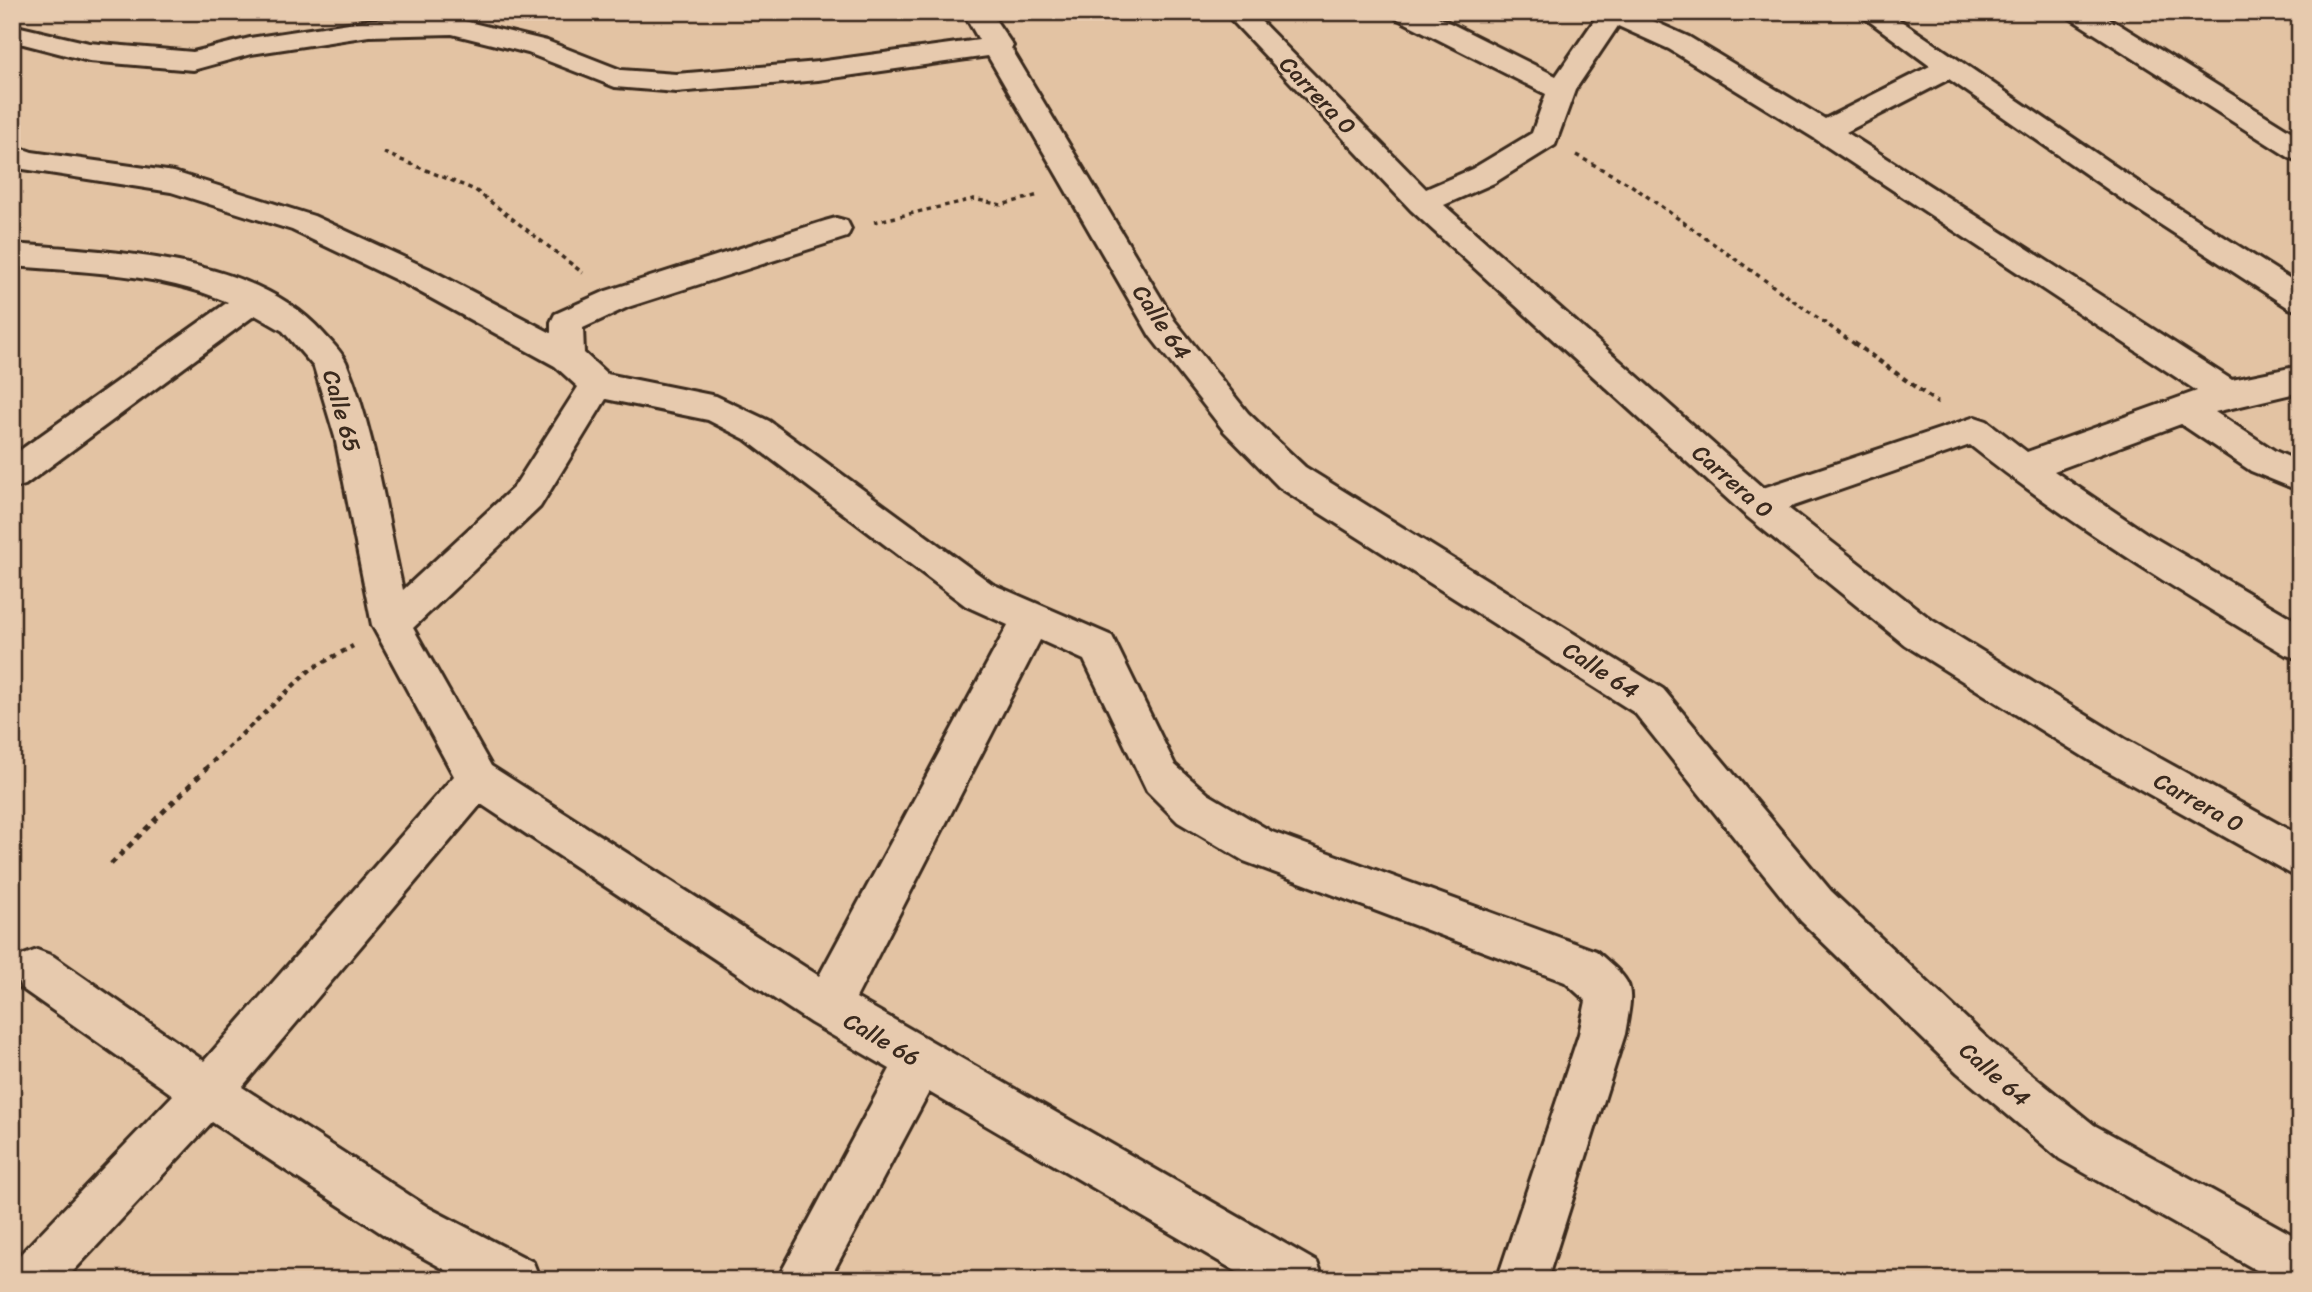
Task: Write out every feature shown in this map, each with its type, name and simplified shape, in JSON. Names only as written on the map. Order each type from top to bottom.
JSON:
[{"type":"street","name":"Calle 64","points":[[976,12],[999,46],[1162,328],[1236,422],[1292,477],[1649,701],[1816,906],[1974,1057],[2077,1142],[2300,1267]]},
{"type":"street","name":"Carrera 0","points":[[1237,12],[1422,203],[1757,504],[1919,633],[2111,752],[2300,859]]},
{"type":"street","points":[[1406,12],[1561,90]]},
{"type":"street","points":[[1870,12],[2207,244],[2300,300]]},
{"type":"street","points":[[2080,12],[2300,151]]},
{"type":"street","points":[[1422,203],[1483,176],[1545,138],[1561,90],[1615,13],[1679,43],[1824,131],[2228,394]]},
{"type":"street","points":[[12,33],[89,52],[193,61],[250,47],[369,29],[452,26],[537,47],[594,67],[615,78],[676,83],[818,71],[999,46]]},
{"type":"street","points":[[1824,131],[1905,88],[1952,67]]},
{"type":"street","points":[[12,155],[27,161],[174,182],[303,223],[418,277],[567,357],[597,386],[716,409],[757,430],[979,596],[1098,648],[1161,778],[1193,808],[1259,847],[1580,966],[1610,993],[1602,1034],[1522,1280]]},
{"type":"street","points":[[567,357],[567,322],[617,299],[836,229]]},
{"type":"street","name":"Calle 65","points":[[12,255],[124,264],[204,279],[254,300],[295,323],[329,362],[352,437],[391,625],[477,779]]},
{"type":"street","points":[[12,475],[254,300]]},
{"type":"street","points":[[2022,468],[2228,394],[2300,379]]},
{"type":"street","points":[[391,625],[527,497],[597,386]]},
{"type":"street","points":[[2184,410],[2263,461],[2300,477]]},
{"type":"street","points":[[1757,504],[1975,430],[2022,468],[2157,560],[2300,643]]},
{"type":"street","points":[[827,1007],[1032,617]]},
{"type":"street","points":[[32,1280],[208,1092],[477,779]]},
{"type":"street","name":"Calle 66","points":[[477,779],[827,1007],[1299,1280]]},
{"type":"street","points":[[37,972],[208,1092],[412,1225],[515,1280]]},
{"type":"street","points":[[802,1280],[920,1061]]},
{"type":"path","points":[[1545,138],[1631,185],[1975,430]]},
{"type":"path","points":[[384,153],[475,190],[617,299]]},
{"type":"path","points":[[836,229],[889,220],[974,199],[1001,205],[1077,185]]},
{"type":"path","points":[[111,864],[241,733],[311,669],[391,625]]}]
